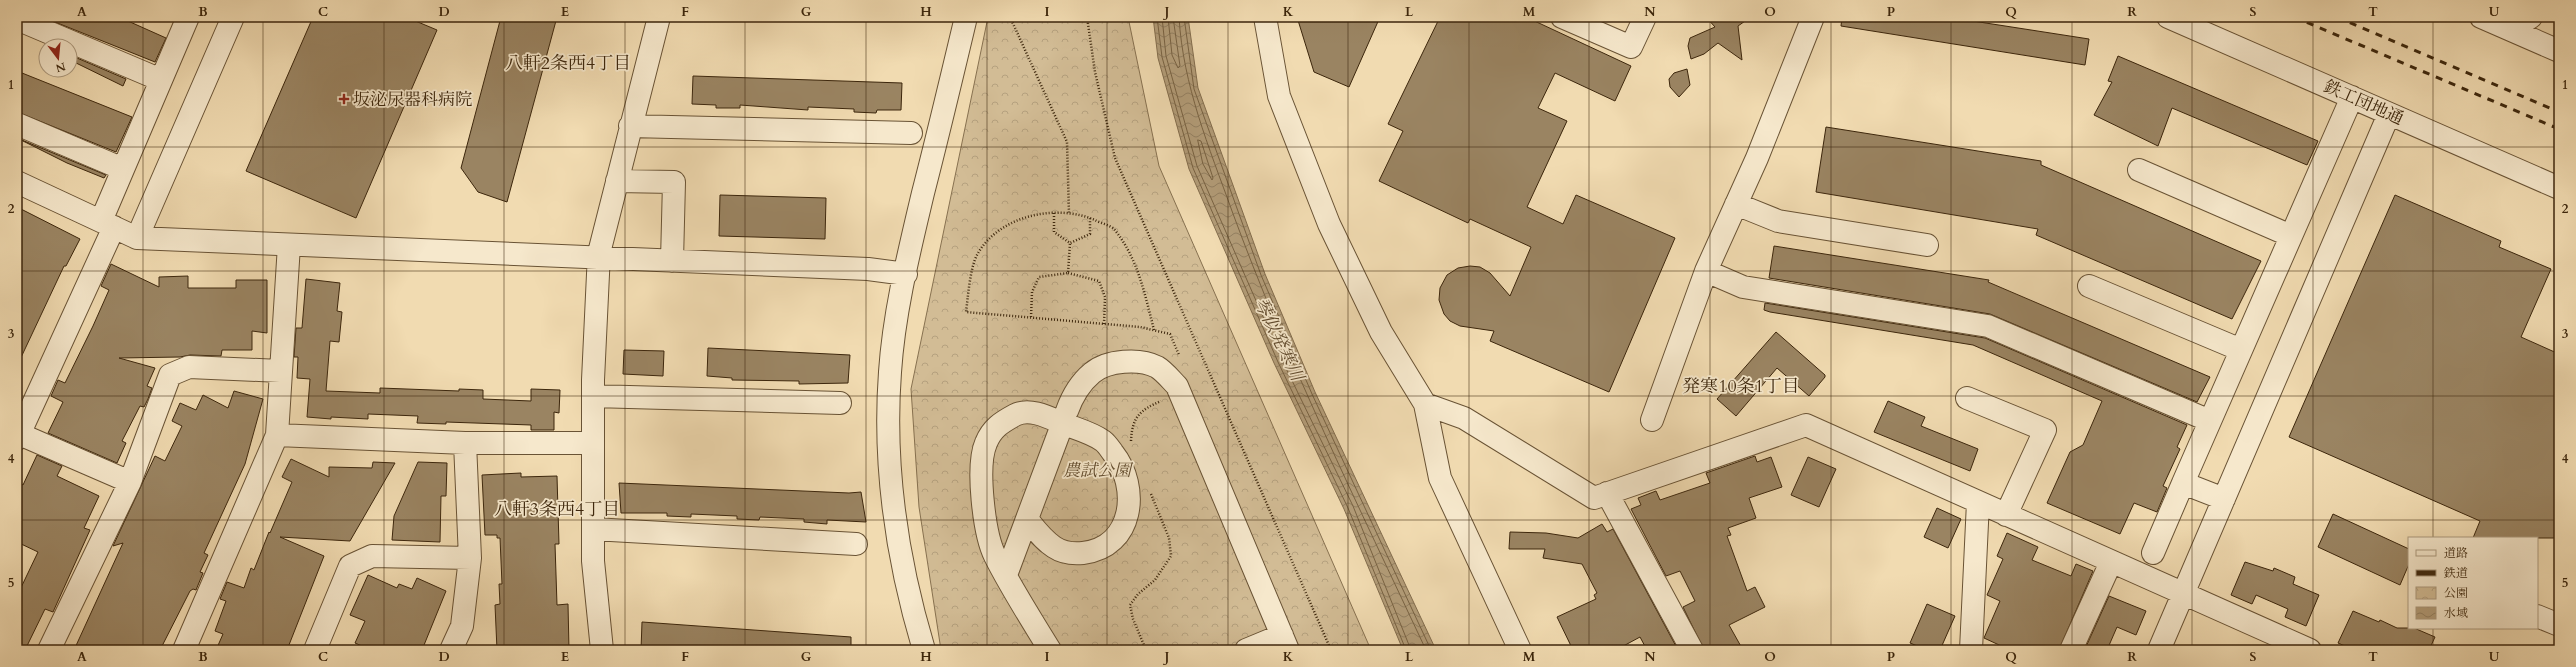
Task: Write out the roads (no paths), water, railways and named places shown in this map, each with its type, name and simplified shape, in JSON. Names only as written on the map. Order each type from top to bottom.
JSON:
[{"type":"street","points":[[130,482],[18,435],[107,224],[123,169],[188,17]]},
{"type":"street","points":[[138,238],[233,17]]},
{"type":"street","points":[[602,650],[593,561],[593,396],[598,259],[616,181],[659,17]]},
{"type":"street","points":[[924,650],[908,597],[895,528],[888,428],[890,371],[906,274],[966,17]]},
{"type":"street","points":[[1265,17],[1279,96],[1329,224],[1381,332],[1425,404],[1440,478],[1520,650]]},
{"type":"street","points":[[1562,17],[1631,47],[1645,17]]},
{"type":"street","points":[[1652,420],[1706,271],[1736,204],[1813,17]]},
{"type":"street","name":"鉄工団地通","points":[[2168,17],[2559,188]]},
{"type":"street","points":[[2481,17],[2559,51]]},
{"type":"street","points":[[2511,30],[2531,17]]},
{"type":"street","points":[[17,19],[161,80]]},
{"type":"street","points":[[2153,553],[2352,97]]},
{"type":"street","points":[[2159,650],[2389,114]]},
{"type":"street","points":[[17,124],[123,169]]},
{"type":"street","points":[[630,126],[911,134]]},
{"type":"street","points":[[2139,170],[2291,236]]},
{"type":"street","points":[[616,181],[674,182],[672,261]]},
{"type":"street","points":[[17,182],[138,238],[598,259],[868,269],[906,274]]},
{"type":"street","points":[[1736,204],[1778,221],[1927,245]]},
{"type":"street","points":[[184,650],[277,436],[289,245]]},
{"type":"street","points":[[1706,271],[1743,286],[1988,326],[2210,421]]},
{"type":"street","points":[[2089,286],[2241,350]]},
{"type":"street","points":[[1067,411],[1073,395],[1093,372],[1113,364],[1139,361],[1157,367],[1177,386],[1285,642],[1246,650]]},
{"type":"street","points":[[49,650],[130,482],[170,375],[189,367],[280,371]]},
{"type":"street","points":[[593,396],[840,403]]},
{"type":"street","points":[[1967,398],[2045,430],[2006,515]]},
{"type":"street","points":[[1425,404],[1464,418],[1594,498],[1806,425],[2310,650]]},
{"type":"street","points":[[1027,519],[1043,538],[1055,548],[1072,554],[1095,552],[1110,544],[1122,528],[1129,508],[1129,486],[1122,464],[1104,442],[1040,414],[1018,414],[997,424],[985,444],[982,477],[987,530],[995,555],[1050,650]]},
{"type":"street","points":[[1006,575],[1059,434]]},
{"type":"street","points":[[277,436],[465,443],[593,443]]},
{"type":"street","points":[[451,650],[462,626],[470,558],[465,443]]},
{"type":"street","points":[[2183,483],[2224,499]]},
{"type":"street","points":[[1607,493],[1692,650]]},
{"type":"street","points":[[1971,650],[1978,502]]},
{"type":"street","points":[[593,530],[856,544]]},
{"type":"street","points":[[315,650],[350,566],[372,556],[470,558]]},
{"type":"street","points":[[2071,650],[2111,562]]},
{"type":"street","points":[[2538,616],[2559,625]]},
{"type":"water","name":"琴似発寒川","points":[[1153,17],[1188,17],[1198,88],[1265,274],[1315,392],[1436,650],[1403,650],[1344,509],[1274,363],[1189,169],[1158,58]]},
{"type":"railway","points":[[2294,17],[2559,129]]},
{"type":"railway","points":[[2337,17],[2559,112]]},
{"type":"place","name":"坂泌尿器科病院","points":[[344,99]]},
{"type":"district","name":"八軒2条西4丁目","points":[[568,63]]},
{"type":"district","name":"発寒10条1丁目","points":[[1741,386]]},
{"type":"district","name":"八軒3条西4丁目","points":[[557,509]]},
{"type":"park label","name":"農試公園","points":[[1097,470]]}]
